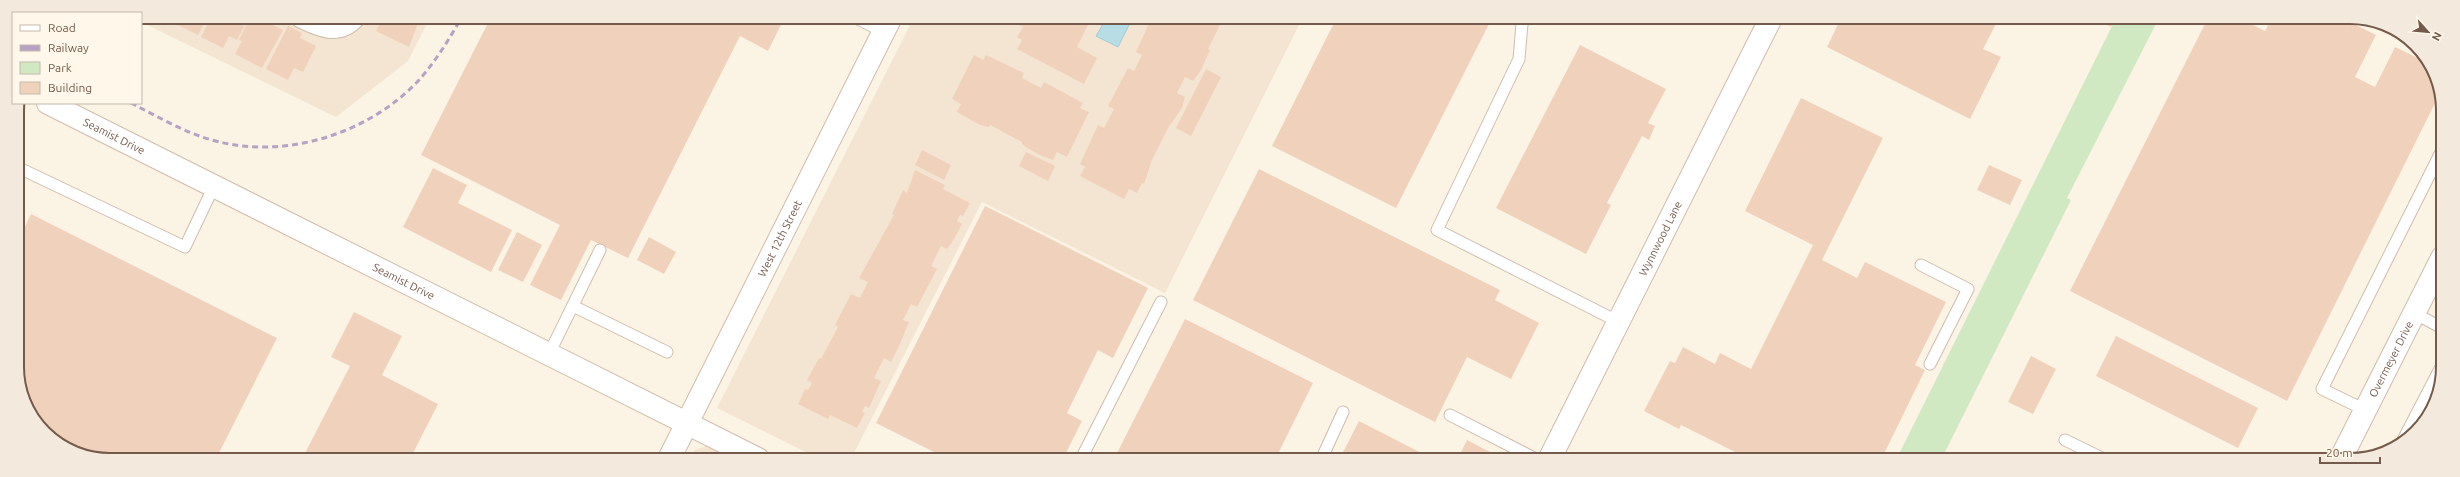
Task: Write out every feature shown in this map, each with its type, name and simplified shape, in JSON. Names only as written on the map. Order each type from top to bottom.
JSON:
[{"type":"street","points":[[318,24],[325,27],[338,24]]},
{"type":"street","name":"Wynnwood Lane","points":[[1553,453],[1768,24]]},
{"type":"street","name":"West 12th Street","points":[[672,453],[888,25]]},
{"type":"street","name":"Seamist Drive","points":[[50,104],[746,453]]},
{"type":"street","name":"Overmeyer Drive","points":[[2344,453],[2436,270]]},
{"type":"lane","points":[[1522,24],[1519,59],[1437,230],[1619,322]]},
{"type":"lane","points":[[2365,410],[2322,389],[2436,162]]},
{"type":"lane","points":[[24,170],[185,247],[214,186]]},
{"type":"lane","points":[[549,354],[600,250]]},
{"type":"lane","points":[[1921,265],[1968,288],[1930,364]]},
{"type":"lane","points":[[1086,453],[1161,302]]},
{"type":"lane","points":[[573,306],[667,352]]},
{"type":"lane","points":[[2414,313],[2436,325]]},
{"type":"lane","points":[[2407,432],[2435,379]]},
{"type":"lane","points":[[1324,453],[1343,412]]},
{"type":"lane","points":[[1450,415],[1524,453]]},
{"type":"lane","points":[[2066,440],[2092,453]]},
{"type":"shaded area","points":[[145,24],[426,24],[408,61],[336,117]]},
{"type":"shaded area","points":[[910,24],[1300,24],[1165,293],[982,202],[854,453],[808,453],[717,408]]},
{"type":"shaded area","points":[[706,446],[721,453],[693,453],[695,450]]},
{"type":"green space","points":[[2113,24],[2156,24],[2067,198],[2071,200],[1944,453],[1899,453]]},
{"type":"water","points":[[1102,24],[1130,24],[1118,47],[1096,36],[1102,26]]},
{"type":"building","points":[[176,24],[204,24],[198,35]]},
{"type":"building","points":[[208,24],[245,24],[237,40],[229,36],[223,48],[201,37]]},
{"type":"building","points":[[247,24],[271,24],[283,30],[262,68],[235,54],[242,41],[239,40]]},
{"type":"building","points":[[380,24],[418,24],[409,47],[376,31]]},
{"type":"building","points":[[487,24],[782,24],[768,51],[740,36],[628,258],[591,240],[561,300],[530,285],[560,225],[421,155]]},
{"type":"building","points":[[1016,24],[1088,24],[1077,47],[1097,58],[1084,84],[1017,49],[1022,40],[1017,37],[1023,27]]},
{"type":"building","points":[[1149,24],[1220,24],[1208,49],[1210,50],[1200,72],[1193,81],[1185,77],[1177,93],[1185,97],[1182,108],[1168,128],[1152,160],[1144,184],[1142,183],[1137,193],[1129,189],[1124,199],[1080,176],[1085,167],[1080,164],[1098,125],[1104,128],[1114,109],[1108,106],[1128,68],[1134,71],[1142,55],[1136,52]]},
{"type":"building","points":[[1333,24],[1489,24],[1396,208],[1272,146]]},
{"type":"building","points":[[1838,24],[1996,24],[1983,49],[2001,57],[1970,119],[1827,47]]},
{"type":"building","points":[[2105,24],[2113,24],[2111,27]]},
{"type":"building","points":[[2205,24],[2251,24],[2265,31],[2269,24],[2355,24],[2376,35],[2355,77],[2375,87],[2395,47],[2418,58],[2425,67],[2433,88],[2435,102],[2287,401],[2070,291]]},
{"type":"building","points":[[288,26],[302,33],[300,38],[316,46],[303,72],[294,68],[288,80],[266,69]]},
{"type":"building","points":[[1580,45],[1666,89],[1648,123],[1655,126],[1649,140],[1642,136],[1607,203],[1611,205],[1586,254],[1496,208]]},
{"type":"building","points":[[974,55],[983,60],[986,55],[1024,73],[1022,78],[1041,88],[1044,82],[1083,103],[1080,108],[1089,112],[1067,157],[1057,152],[1053,160],[1042,156],[1029,149],[1022,144],[1022,142],[990,125],[989,127],[980,125],[957,112],[961,104],[952,99]]},
{"type":"building","points":[[1206,69],[1221,77],[1191,136],[1176,128]]},
{"type":"building","points":[[1801,98],[1883,138],[1822,260],[1857,278],[1865,262],[1946,302],[1915,365],[1925,370],[1884,453],[1737,453],[1681,425],[1679,429],[1644,411],[1670,361],[1675,363],[1683,347],[1715,364],[1720,353],[1751,369],[1813,245],[1745,211]]},
{"type":"building","points":[[922,150],[951,165],[944,180],[915,165]]},
{"type":"building","points":[[1026,152],[1055,166],[1048,181],[1019,166]]},
{"type":"building","points":[[1989,165],[2022,180],[2010,205],[1977,190]]},
{"type":"building","points":[[433,168],[467,185],[458,203],[512,230],[491,272],[403,227]]},
{"type":"building","points":[[1259,169],[1500,290],[1495,300],[1539,323],[1511,379],[1467,357],[1435,422],[1193,300]]},
{"type":"building","points":[[915,170],[945,185],[943,189],[970,203],[963,216],[960,215],[957,221],[962,224],[954,239],[947,249],[941,246],[931,266],[937,269],[917,307],[911,304],[903,320],[909,322],[899,346],[891,362],[884,358],[874,378],[881,381],[869,408],[865,406],[862,412],[865,413],[857,428],[830,415],[828,419],[798,404],[805,389],[808,390],[812,383],[807,380],[819,358],[821,359],[838,327],[835,325],[851,294],[860,298],[868,282],[859,278],[894,215],[892,214],[903,190],[907,193]]},
{"type":"building","points":[[985,206],[1148,288],[1113,358],[1098,350],[1067,413],[1082,421],[1066,453],[936,453],[876,423]]},
{"type":"building","points":[[31,214],[277,338],[219,453],[99,452],[88,450],[67,442],[49,428],[35,410],[29,395],[24,373],[24,229]]},
{"type":"building","points":[[517,232],[542,245],[523,282],[498,270]]},
{"type":"building","points":[[649,237],[676,252],[664,274],[637,260]]},
{"type":"building","points":[[354,312],[402,336],[382,375],[438,404],[413,453],[305,453],[350,366],[331,357]]},
{"type":"building","points":[[1185,319],[1313,383],[1278,453],[1117,453]]},
{"type":"building","points":[[2116,336],[2258,408],[2238,448],[2096,376]]},
{"type":"building","points":[[2031,356],[2056,369],[2033,414],[2008,402]]},
{"type":"building","points":[[1359,421],[1421,453],[1343,453]]},
{"type":"building","points":[[1467,440],[1492,453],[1460,453]]},
{"type":"railway","points":[[133,104],[185,130],[220,142],[246,146],[273,147],[301,144],[327,137],[353,127],[377,114],[399,98],[419,80],[431,65],[458,24]]}]
